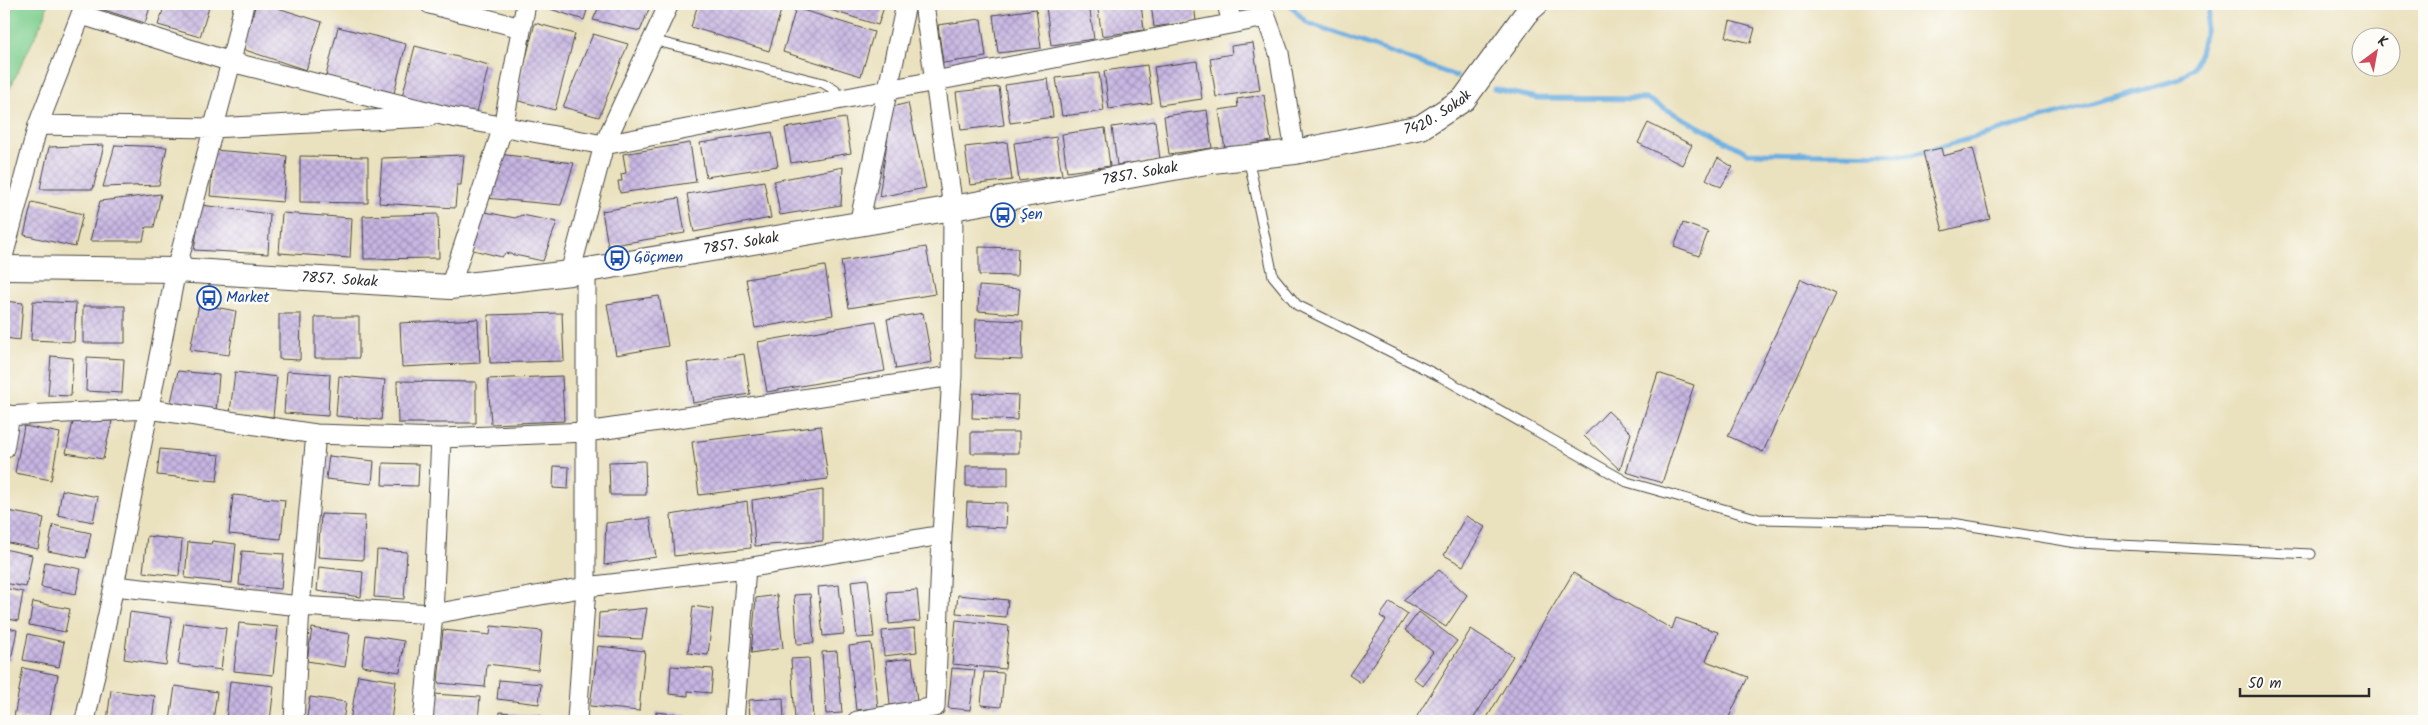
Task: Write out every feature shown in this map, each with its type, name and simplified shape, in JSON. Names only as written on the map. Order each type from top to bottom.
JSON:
[{"type":"street","points":[[85,721],[114,586],[176,270],[231,62],[244,4]]},
{"type":"street","points":[[430,4],[520,28]]},
{"type":"street","points":[[450,287],[503,127],[526,4]]},
{"type":"street","points":[[577,721],[586,587],[587,432],[578,272],[604,145],[669,4]]},
{"type":"street","points":[[859,224],[906,4]]},
{"type":"street","points":[[857,721],[936,707],[942,535],[952,376],[953,208],[924,4]]},
{"type":"street","points":[[1227,4],[1232,24]]},
{"type":"street","name":"7420. Sokak","points":[[1295,152],[1421,127],[1464,99],[1529,10],[1536,4]]},
{"type":"street","points":[[4,253],[38,125],[84,9],[231,62],[446,116],[604,145],[1266,17],[1279,53],[1295,152]]},
{"type":"street","points":[[38,125],[212,128],[446,116]]},
{"type":"street","name":"7857. Sokak","points":[[4,268],[176,270],[450,287],[578,272],[953,208],[1212,161],[1295,152]]},
{"type":"street","points":[[4,449],[7,415],[148,409],[316,434],[441,438],[587,432],[952,376]]},
{"type":"street","points":[[294,721],[300,606],[316,434]]},
{"type":"street","points":[[423,721],[433,614],[441,438]]},
{"type":"street","points":[[114,586],[300,606],[433,614],[586,587],[746,568],[942,535]]},
{"type":"street","points":[[734,721],[746,568]]},
{"type":"lane","points":[[652,40],[823,83],[835,90],[840,100]]},
{"type":"lane","points":[[1248,157],[1273,276],[1297,305],[1441,377],[1627,482],[1759,519],[1952,523],[2078,543],[2310,554]]},
{"type":"green space","points":[[4,4],[47,4],[45,16],[4,100]]},
{"type":"building","points":[[103,4],[151,4],[145,23],[101,9]]},
{"type":"building","points":[[165,4],[210,4],[200,37],[158,25]]},
{"type":"building","points":[[256,4],[265,4],[322,22],[306,70],[242,49]]},
{"type":"building","points":[[542,4],[589,4],[584,20],[541,6]]},
{"type":"building","points":[[600,4],[651,4],[640,31],[593,20]]},
{"type":"building","points":[[698,4],[772,4],[782,7],[769,51],[691,27]]},
{"type":"building","points":[[811,4],[885,4],[878,25]]},
{"type":"building","points":[[957,4],[982,4],[982,5],[957,8]]},
{"type":"building","points":[[1067,4],[1089,4],[1094,39],[1051,45],[1046,7]]},
{"type":"building","points":[[1097,4],[1141,4],[1144,30],[1102,36]]},
{"type":"building","points":[[1151,4],[1194,4],[1196,21],[1154,27]]},
{"type":"building","points":[[796,8],[874,32],[861,76],[783,52]]},
{"type":"building","points":[[1036,9],[1041,48],[998,53],[993,15]]},
{"type":"building","points":[[981,19],[986,57],[943,63],[938,25]]},
{"type":"building","points":[[1730,21],[1755,28],[1751,43],[1726,37]]},
{"type":"building","points":[[535,23],[575,34],[555,110],[515,100]]},
{"type":"building","points":[[338,27],[406,44],[394,93],[326,76]]},
{"type":"building","points":[[593,34],[628,44],[599,117],[563,107]]},
{"type":"building","points":[[1253,43],[1260,90],[1216,97],[1210,58],[1232,54],[1231,46]]},
{"type":"building","points":[[415,46],[489,65],[476,116],[402,97]]},
{"type":"building","points":[[1197,61],[1202,99],[1160,105],[1154,67]]},
{"type":"building","points":[[1147,65],[1152,103],[1109,109],[1104,71]]},
{"type":"building","points":[[1099,73],[1104,111],[1062,116],[1056,78]]},
{"type":"building","points":[[1048,79],[1053,117],[1010,123],[1005,85]]},
{"type":"building","points":[[999,87],[1004,125],[961,130],[956,92]]},
{"type":"building","points":[[1264,95],[1271,141],[1225,149],[1219,110],[1238,107],[1237,99]]},
{"type":"building","points":[[908,103],[926,188],[879,197],[892,107]]},
{"type":"building","points":[[1207,110],[1212,148],[1169,154],[1164,116]]},
{"type":"building","points":[[845,118],[851,153],[791,163],[785,128]]},
{"type":"building","points":[[1155,121],[1160,159],[1117,165],[1112,127]]},
{"type":"building","points":[[1648,123],[1692,145],[1682,165],[1638,143]]},
{"type":"building","points":[[1105,128],[1110,166],[1067,172],[1062,134]]},
{"type":"building","points":[[772,132],[778,166],[706,177],[700,143]]},
{"type":"building","points":[[1056,137],[1062,175],[1019,181],[1014,143]]},
{"type":"building","points":[[1007,142],[1012,180],[970,185],[965,147]]},
{"type":"building","points":[[690,143],[696,182],[620,193],[618,181],[622,181],[621,174],[626,173],[623,154]]},
{"type":"building","points":[[104,145],[93,189],[40,189],[49,147]]},
{"type":"building","points":[[115,145],[167,147],[159,185],[103,187]]},
{"type":"building","points":[[1941,148],[1943,156],[1973,148],[1990,219],[1943,231],[1923,152]]},
{"type":"building","points":[[214,150],[287,156],[283,202],[210,196]]},
{"type":"building","points":[[498,154],[574,163],[561,205],[485,198]]},
{"type":"building","points":[[464,155],[461,185],[457,185],[455,208],[379,203],[382,158]]},
{"type":"building","points":[[300,156],[368,157],[368,203],[300,202]]},
{"type":"building","points":[[1718,158],[1733,167],[1721,187],[1706,179]]},
{"type":"building","points":[[843,167],[841,205],[780,215],[774,181]]},
{"type":"building","points":[[764,181],[771,218],[694,232],[687,194]]},
{"type":"building","points":[[161,194],[154,227],[146,227],[143,241],[90,241],[100,201]]},
{"type":"building","points":[[679,198],[685,233],[608,246],[602,211]]},
{"type":"building","points":[[32,202],[83,214],[75,247],[24,235]]},
{"type":"building","points":[[201,205],[270,214],[268,254],[194,250]]},
{"type":"building","points":[[480,211],[515,218],[522,215],[557,222],[543,261],[505,253],[502,257],[469,249]]},
{"type":"building","points":[[282,213],[352,218],[350,258],[279,253]]},
{"type":"building","points":[[438,214],[439,258],[364,259],[363,216]]},
{"type":"building","points":[[1683,223],[1708,232],[1699,256],[1674,247]]},
{"type":"building","points":[[926,247],[935,294],[849,308],[841,261]]},
{"type":"building","points":[[979,247],[1018,248],[1017,276],[979,275]]},
{"type":"building","points":[[825,266],[833,315],[755,328],[746,279]]},
{"type":"building","points":[[1801,279],[1835,294],[1763,452],[1728,436]]},
{"type":"building","points":[[979,286],[1020,289],[1018,314],[978,311]]},
{"type":"building","points":[[659,296],[668,346],[616,355],[607,304]]},
{"type":"building","points":[[4,301],[23,303],[20,340],[4,338]]},
{"type":"building","points":[[33,301],[76,303],[74,342],[31,340]]},
{"type":"building","points":[[199,304],[236,311],[229,355],[190,350]]},
{"type":"building","points":[[83,306],[125,306],[125,343],[83,343]]},
{"type":"building","points":[[562,313],[564,361],[490,363],[488,315]]},
{"type":"building","points":[[923,313],[932,362],[896,369],[887,319]]},
{"type":"building","points":[[279,314],[301,314],[300,360],[279,359]]},
{"type":"building","points":[[315,317],[359,317],[359,358],[315,358]]},
{"type":"building","points":[[478,319],[480,363],[402,367],[400,323]]},
{"type":"building","points":[[976,319],[1023,321],[1022,360],[975,358]]},
{"type":"building","points":[[876,321],[885,371],[767,392],[758,342]]},
{"type":"building","points":[[744,354],[750,394],[693,403],[687,363]]},
{"type":"building","points":[[51,356],[73,358],[71,396],[48,395]]},
{"type":"building","points":[[87,357],[124,359],[122,393],[86,391]]},
{"type":"building","points":[[178,371],[219,375],[216,411],[170,406]]},
{"type":"building","points":[[287,371],[330,374],[328,416],[284,413]]},
{"type":"building","points":[[235,372],[277,377],[273,417],[230,412]]},
{"type":"building","points":[[1658,373],[1694,385],[1662,483],[1626,472]]},
{"type":"building","points":[[339,376],[385,380],[381,420],[336,416]]},
{"type":"building","points":[[562,376],[564,421],[491,424],[488,379]]},
{"type":"building","points":[[397,381],[476,382],[476,423],[398,423]]},
{"type":"building","points":[[973,393],[1018,395],[1017,420],[972,418]]},
{"type":"building","points":[[1608,411],[1631,433],[1620,470],[1584,436]]},
{"type":"building","points":[[112,421],[103,459],[66,453],[73,422]]},
{"type":"building","points":[[24,426],[60,433],[51,480],[15,473]]},
{"type":"building","points":[[821,426],[828,479],[699,495],[692,442]]},
{"type":"building","points":[[971,432],[1019,432],[1019,453],[971,453]]},
{"type":"building","points":[[160,449],[220,455],[217,481],[157,475]]},
{"type":"building","points":[[329,456],[374,461],[372,484],[326,479]]},
{"type":"building","points":[[645,461],[646,495],[610,495],[609,462]]},
{"type":"building","points":[[383,463],[419,464],[418,486],[382,485]]},
{"type":"building","points":[[554,466],[569,467],[568,489],[553,488]]},
{"type":"building","points":[[966,466],[1008,466],[1008,486],[966,486]]},
{"type":"building","points":[[62,490],[98,497],[93,522],[58,515]]},
{"type":"building","points":[[823,490],[823,541],[755,546],[752,500]]},
{"type":"building","points":[[233,495],[285,500],[281,539],[229,534]]},
{"type":"building","points":[[747,501],[751,548],[674,556],[671,515]]},
{"type":"building","points":[[967,502],[1007,503],[1006,528],[966,526]]},
{"type":"building","points":[[8,511],[44,518],[38,549],[4,542]]},
{"type":"building","points":[[321,514],[365,516],[363,560],[318,557]]},
{"type":"building","points":[[1466,516],[1485,527],[1463,566],[1444,555]]},
{"type":"building","points":[[650,518],[656,557],[604,565],[606,523]]},
{"type":"building","points":[[53,525],[91,533],[86,558],[48,551]]},
{"type":"building","points":[[147,536],[182,540],[179,576],[143,572]]},
{"type":"building","points":[[212,541],[236,544],[232,583],[185,578],[188,542],[211,544]]},
{"type":"building","points":[[4,549],[32,555],[26,587],[4,583]]},
{"type":"building","points":[[377,550],[407,552],[404,599],[374,597]]},
{"type":"building","points":[[242,551],[284,554],[281,589],[239,585]]},
{"type":"building","points":[[45,562],[81,569],[76,594],[41,587]]},
{"type":"building","points":[[319,567],[363,572],[361,597],[317,591]]},
{"type":"building","points":[[1439,570],[1467,595],[1446,627],[1403,600]]},
{"type":"building","points":[[1573,573],[1672,629],[1676,618],[1718,632],[1706,661],[1748,677],[1727,721],[1485,721]]},
{"type":"building","points":[[868,579],[874,637],[857,638],[851,581]]},
{"type":"building","points":[[839,585],[844,634],[823,636],[818,587]]},
{"type":"building","points":[[4,588],[23,592],[18,621],[4,618]]},
{"type":"building","points":[[917,590],[920,621],[889,624],[887,592]]},
{"type":"building","points":[[810,594],[814,643],[797,644],[794,595]]},
{"type":"building","points":[[777,595],[783,648],[751,653],[756,598]]},
{"type":"building","points":[[958,595],[1008,600],[1006,617],[956,613]]},
{"type":"building","points":[[33,602],[70,609],[65,632],[29,625]]},
{"type":"building","points":[[1390,602],[1408,614],[1361,683],[1349,675],[1386,620],[1380,616]]},
{"type":"building","points":[[693,606],[713,609],[708,655],[688,653]]},
{"type":"building","points":[[647,608],[642,639],[598,637],[599,613]]},
{"type":"building","points":[[130,612],[172,618],[166,665],[124,659]]},
{"type":"building","points":[[1419,612],[1457,641],[1423,686],[1413,678],[1433,652],[1405,630]]},
{"type":"building","points":[[956,620],[1009,626],[1005,669],[952,664]]},
{"type":"building","points":[[184,623],[226,628],[221,670],[178,664]]},
{"type":"building","points":[[239,623],[278,627],[273,675],[234,671]]},
{"type":"building","points":[[491,626],[542,631],[538,670],[487,664],[485,687],[438,683],[443,630],[490,635]]},
{"type":"building","points":[[4,627],[17,630],[11,660],[4,659]]},
{"type":"building","points":[[312,628],[350,634],[345,667],[307,661]]},
{"type":"building","points":[[915,628],[917,652],[884,656],[882,631]]},
{"type":"building","points":[[1471,629],[1513,656],[1472,721],[1414,721]]},
{"type":"building","points":[[28,634],[64,642],[59,667],[23,660]]},
{"type":"building","points":[[366,635],[404,641],[400,672],[362,666]]},
{"type":"building","points":[[871,643],[878,708],[856,710],[849,646]]},
{"type":"building","points":[[598,646],[645,651],[639,711],[590,706]]},
{"type":"building","points":[[837,651],[842,713],[826,714],[822,652]]},
{"type":"building","points":[[809,658],[813,719],[795,720],[791,659]]},
{"type":"building","points":[[912,658],[917,702],[890,705],[886,661]]},
{"type":"building","points":[[671,666],[713,669],[711,693],[688,691],[688,696],[669,694]]},
{"type":"building","points":[[23,668],[58,675],[49,721],[14,717]]},
{"type":"building","points":[[952,668],[975,670],[970,710],[948,708]]},
{"type":"building","points":[[984,672],[1004,673],[1001,707],[981,705]]},
{"type":"building","points":[[358,675],[396,681],[391,721],[350,721]]},
{"type":"building","points":[[499,680],[541,684],[539,704],[497,699]]},
{"type":"building","points":[[230,681],[274,686],[270,721],[226,721]]},
{"type":"building","points":[[175,686],[217,692],[213,721],[170,721]]},
{"type":"building","points":[[111,690],[155,696],[152,721],[107,721]]},
{"type":"building","points":[[433,694],[480,697],[478,721],[432,721]]},
{"type":"building","points":[[310,697],[346,702],[343,721],[307,717]]},
{"type":"building","points":[[783,698],[784,721],[750,721],[749,700]]},
{"type":"building","points":[[500,712],[542,716],[541,721],[499,721]]},
{"type":"building","points":[[656,712],[708,718],[708,721],[655,721]]},
{"type":"waterway","points":[[1289,4],[1306,22],[1456,76]]},
{"type":"waterway","points":[[1494,89],[1537,98],[1647,99],[1748,153],[1912,155],[2177,80],[2193,68],[2200,53],[2211,4]]},
{"type":"place","name":"Şen","points":[[1003,215]]},
{"type":"place","name":"Göçmen","points":[[617,258]]},
{"type":"place","name":"Market","points":[[209,298]]}]
